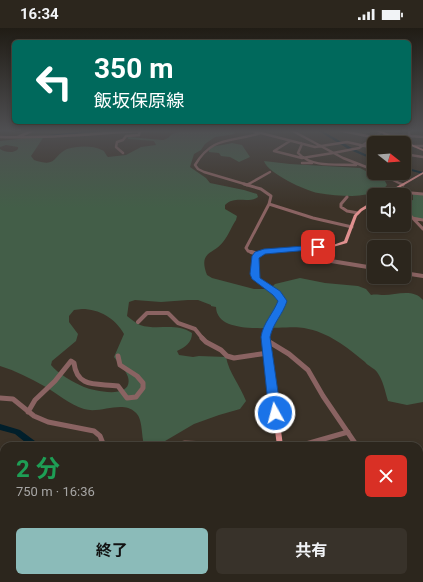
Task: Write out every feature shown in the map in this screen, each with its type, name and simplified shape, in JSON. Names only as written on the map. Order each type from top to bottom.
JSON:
[{"type":"main road","points":[[396,188],[422,174]]},
{"type":"main road","points":[[279,442],[266,340],[267,328],[280,310],[283,301],[278,294],[259,282],[255,277],[254,259],[258,254],[264,252],[340,245],[346,242],[358,213],[367,207]]},
{"type":"street","points":[[201,156],[195,164],[198,169],[268,193],[271,198],[246,248],[248,251],[258,254]]},
{"type":"street","points":[[293,156],[316,163]]},
{"type":"street","points":[[302,158],[313,156]]},
{"type":"street","points":[[342,156],[367,167]]},
{"type":"street","points":[[302,163],[360,164]]},
{"type":"street","points":[[247,185],[270,172]]},
{"type":"street","points":[[393,180],[403,185]]},
{"type":"street","points":[[411,194],[423,194]]},
{"type":"street","points":[[347,197],[341,204],[341,207],[347,211],[358,213]]},
{"type":"street","points":[[269,204],[294,210],[313,218],[352,227]]},
{"type":"street","points":[[411,218],[423,220]]},
{"type":"street","points":[[411,218],[423,229]]},
{"type":"street","points":[[318,247],[324,256],[331,261],[367,267]]},
{"type":"street","points":[[411,274],[423,276]]},
{"type":"street","points":[[138,322],[147,313],[168,313],[178,323],[197,330],[206,342],[219,349],[229,357],[234,358],[268,353]]},
{"type":"street","points":[[266,340],[289,354],[308,370],[323,396],[354,442]]},
{"type":"street","points":[[28,412],[35,400],[55,381],[71,361],[74,363],[74,371],[77,376],[85,383],[118,386],[127,398],[136,397],[143,388],[143,383],[137,376],[120,366],[118,363],[118,356]]},
{"type":"street","points":[[0,398],[13,400],[34,416],[56,424],[94,431],[101,438],[102,442]]},
{"type":"street","points":[[313,442],[348,432]]},
{"type":"green space","points":[[0,156],[31,156],[34,160],[47,163],[51,162],[58,156],[193,156],[190,167],[206,178],[210,183],[257,194],[258,197],[254,199],[237,200],[229,202],[225,205],[225,209],[237,216],[227,237],[219,246],[205,257],[204,262],[207,275],[212,278],[254,289],[270,289],[275,284],[300,278],[325,283],[358,286],[366,289],[371,295],[409,293],[419,296],[423,300],[423,402],[407,405],[388,401],[382,382],[376,371],[344,346],[321,333],[295,327],[239,327],[228,323],[219,317],[216,307],[198,300],[161,302],[135,300],[129,302],[127,316],[140,325],[147,327],[173,327],[192,333],[189,342],[177,351],[179,355],[193,357],[226,357],[227,363],[246,401],[240,409],[194,424],[163,442],[144,442],[138,415],[130,409],[117,407],[97,410],[84,409],[68,402],[28,377],[0,366]],"holes":[[[88,309],[111,319],[124,334],[114,357],[127,374],[128,384],[125,389],[104,392],[84,387],[62,375],[51,365],[52,361],[76,341],[78,334],[69,322],[69,316],[74,310]]]},
{"type":"green space","points":[[221,156],[250,157],[239,162],[230,157]]},
{"type":"green space","points":[[264,161],[360,168],[367,172],[367,180],[383,180],[387,185],[384,188],[367,188],[367,194],[359,196],[339,196],[318,193],[312,192],[288,181],[267,166]]},
{"type":"green space","points":[[413,193],[423,195],[423,221],[413,219],[411,215],[411,200],[413,200]]},
{"type":"waterway","points":[[411,170],[423,173]]},
{"type":"waterway","points":[[0,427],[17,432],[31,442]]},
{"type":"route","points":[[275,413],[266,337],[267,328],[280,310],[283,301],[276,293],[256,279],[254,274],[255,256],[264,252],[318,247]]}]
